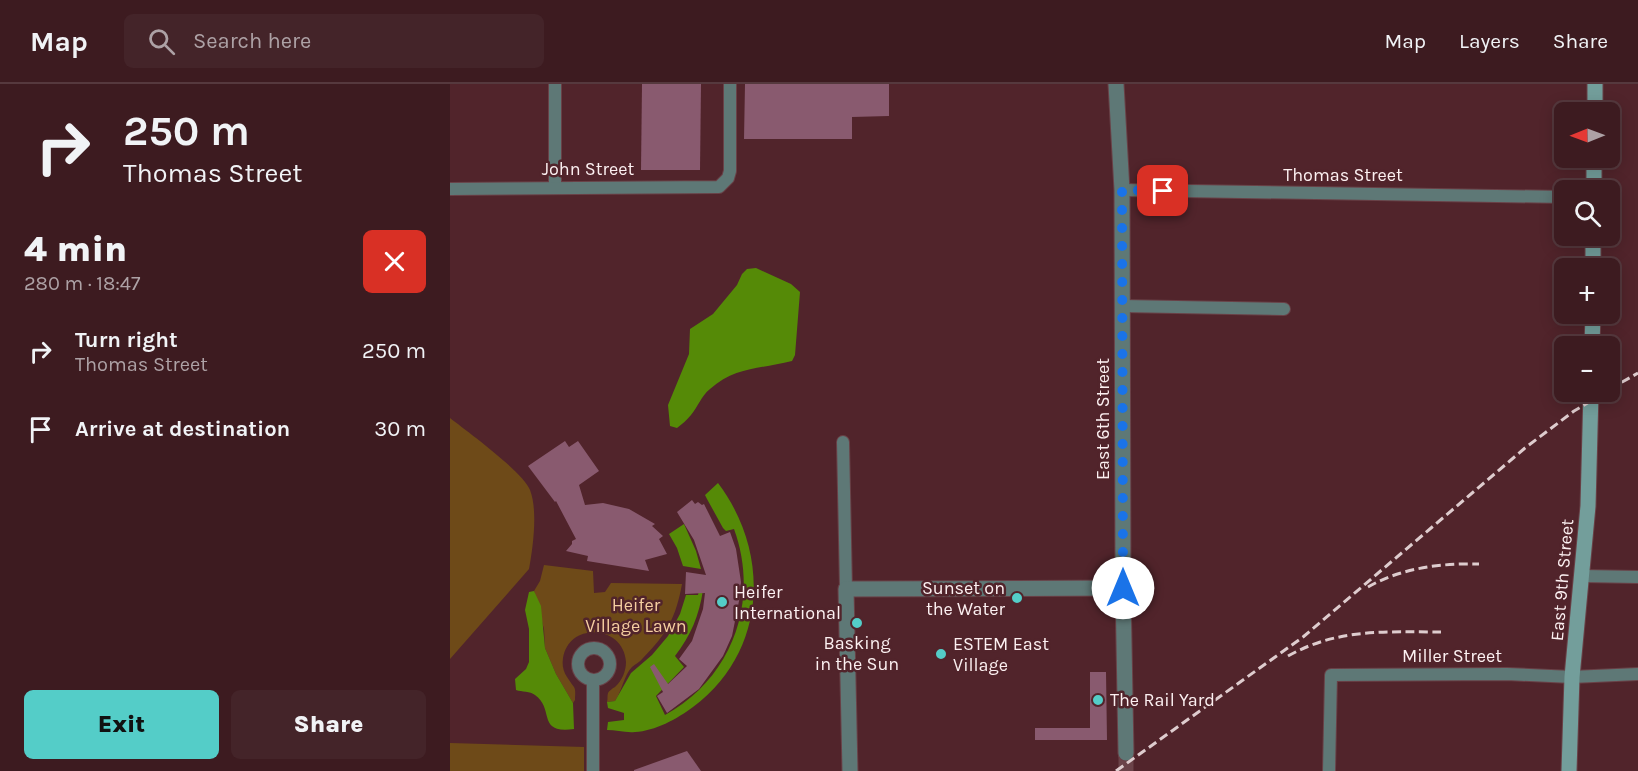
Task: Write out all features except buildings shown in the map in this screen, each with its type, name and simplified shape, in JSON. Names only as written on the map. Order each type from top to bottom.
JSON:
[{"type":"main road","points":[[1595,84],[1595,102]]},
{"type":"main road","name":"East 9th Street","points":[[1569,771],[1572,677],[1588,506],[1592,402]]},
{"type":"street","points":[[555,84],[555,187]]},
{"type":"street","name":"John Street","points":[[450,189],[719,187],[724,183],[730,171],[730,84]]},
{"type":"street","name":"East 6th Street","points":[[1116,84],[1122,190],[1123,588],[1126,753]]},
{"type":"street","name":"Thomas Street","points":[[1122,190],[1554,197]]},
{"type":"street","points":[[1122,306],[1284,309]]},
{"type":"street","points":[[843,442],[850,771]]},
{"type":"street","points":[[1582,576],[1638,577]]},
{"type":"street","points":[[846,590],[1123,588]]},
{"type":"street","name":"Miller Street","points":[[1329,771],[1331,675],[1507,674],[1572,677],[1638,674]]},
{"type":"street","points":[[592,680],[593,771]]},
{"type":"green space","points":[[450,418],[494,452],[525,482],[532,498],[534,518],[529,569],[450,659]]},
{"type":"green space","name":"Heifer Village Lawn","points":[[544,565],[593,571],[594,593],[605,592],[611,583],[682,584],[677,606],[664,633],[642,659],[629,670],[615,701],[607,702],[608,693],[622,679],[626,662],[623,650],[607,635],[596,632],[585,633],[575,638],[567,646],[563,667],[575,688],[573,703],[556,674],[545,648],[544,629],[534,591],[540,581]]},
{"type":"green space","points":[[450,743],[584,747],[584,771],[450,771]]},
{"type":"shaded area","points":[[756,268],[791,284],[800,292],[795,355],[792,361],[750,369],[730,376],[707,392],[688,419],[677,428],[670,426],[668,405],[689,354],[690,329],[713,314],[747,269]]},
{"type":"shaded area","points":[[718,483],[735,510],[747,540],[753,570],[753,601],[747,630],[736,659],[717,684],[693,707],[673,720],[643,731],[607,730],[608,722],[624,720],[624,713],[608,708],[607,702],[615,701],[631,673],[652,655],[668,636],[680,614],[686,595],[698,595],[699,590],[703,590],[693,625],[675,656],[684,667],[656,696],[665,715],[689,699],[708,680],[724,659],[735,635],[742,609],[744,583],[741,556],[734,529],[726,531],[723,528],[705,495]]},
{"type":"shaded area","points":[[684,524],[701,569],[683,566],[669,534]]},
{"type":"shaded area","points":[[534,591],[541,606],[545,648],[556,674],[573,703],[574,729],[555,728],[550,724],[541,701],[533,694],[516,690],[515,679],[526,669],[529,662],[529,629],[525,610],[529,592]]},
{"type":"tunnel","points":[[1126,753],[1126,771]]},
{"type":"railway","points":[[1620,383],[1638,373]]},
{"type":"railway","points":[[1116,771],[1303,637],[1525,448],[1589,402]]},
{"type":"railway","points":[[1368,587],[1394,575],[1422,568],[1479,564]]},
{"type":"railway","points":[[1288,656],[1325,640],[1344,636],[1382,632],[1441,632]]},
{"type":"place","name":"Sunset on the Water","points":[[1017,598]]},
{"type":"place","name":"Heifer International","points":[[722,602]]},
{"type":"place","name":"Basking in the Sun","points":[[857,623]]},
{"type":"place","name":"ESTEM East Village","points":[[941,654]]},
{"type":"place","name":"The Rail Yard","points":[[1098,700]]},
{"type":"route","points":[[1123,588],[1122,190],[1163,191]]}]
